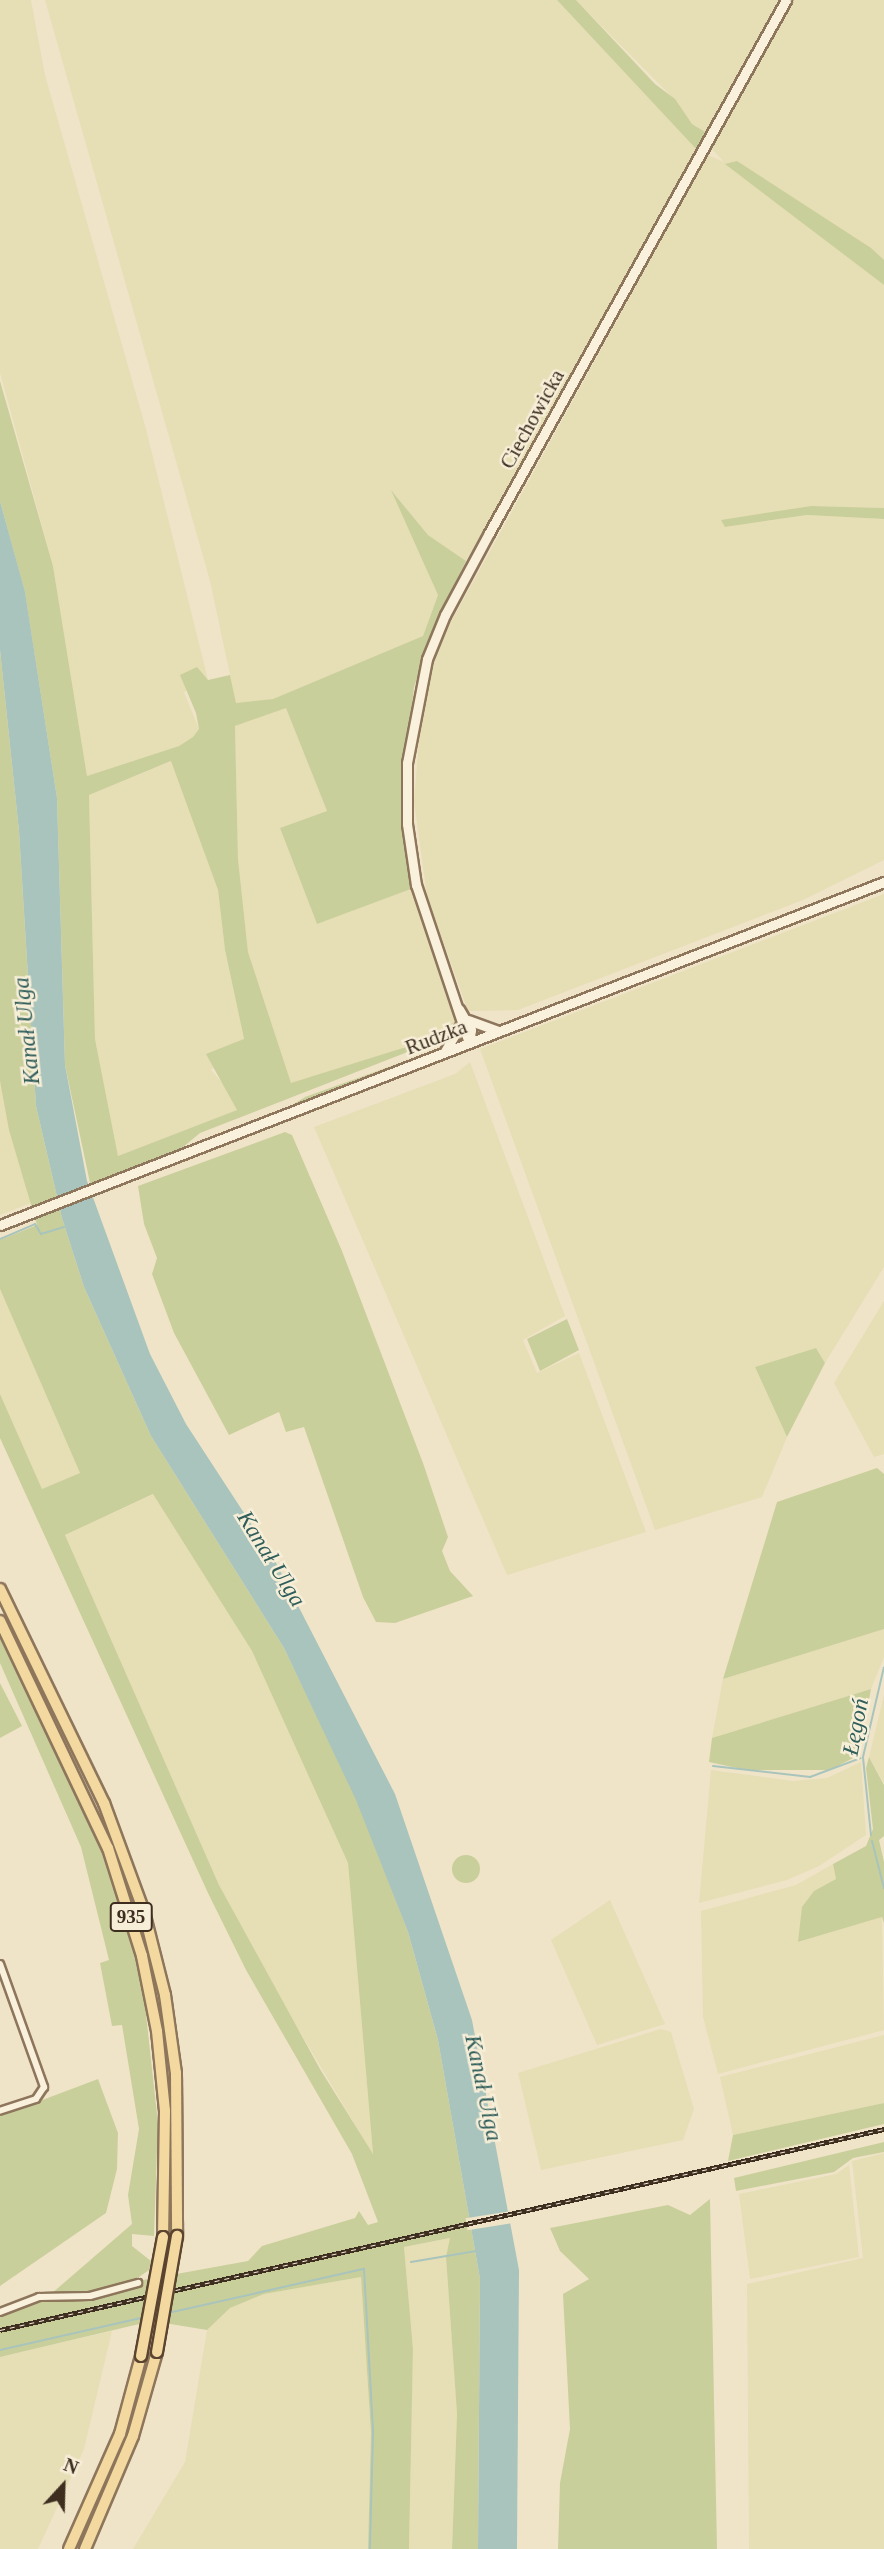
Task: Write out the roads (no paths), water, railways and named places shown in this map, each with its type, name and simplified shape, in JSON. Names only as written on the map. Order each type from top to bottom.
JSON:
[{"type":"main road","name":"Ciechowicka","points":[[463,1023],[416,885],[407,824],[407,763],[433,643],[489,533],[786,0]]},
{"type":"main road","name":"Rudzka","points":[[0,1226],[884,882]]},
{"type":"main road","points":[[463,1023],[499,1031]]},
{"type":"main road","points":[[463,1023],[469,1043]]},
{"type":"main road","points":[[444,1052],[463,1023]]},
{"type":"main road","name":"935","points":[[0,1589],[104,1803],[150,1934],[176,2073],[177,2236],[158,2352],[133,2436],[85,2549]]},
{"type":"main road","name":"935","points":[[0,1621],[108,1848],[142,1956],[163,2086],[163,2237],[141,2356],[116,2444],[69,2549]]},
{"type":"street","points":[[0,1964],[44,2087],[36,2099],[0,2111]]},
{"type":"street","points":[[0,2312],[39,2297],[90,2296],[138,2283]]},
{"type":"water","name":"Kanał Ulga","points":[[0,501],[25,592],[57,798],[65,1065],[87,1181],[150,1354],[186,1424],[274,1559],[395,1794],[472,2020],[519,2270],[517,2549],[478,2549],[480,2279],[438,2040],[408,1932],[356,1800],[284,1648],[151,1436],[84,1287],[62,1218],[36,1106],[19,831],[0,650]]},
{"type":"waterway","points":[[0,1239],[35,1224],[41,1234],[64,1227]]},
{"type":"waterway","name":"Łęgoń","points":[[871,1835],[863,1757],[884,1667]]},
{"type":"waterway","points":[[713,1766],[810,1777],[861,1758]]},
{"type":"waterway","name":"Łęgoń","points":[[872,1841],[884,1888]]},
{"type":"waterway","points":[[411,2262],[476,2251]]},
{"type":"waterway","points":[[168,2313],[364,2269],[373,2432],[370,2549]]},
{"type":"waterway","points":[[0,2350],[145,2317]]},
{"type":"railway","points":[[0,2330],[884,2129]]}]
